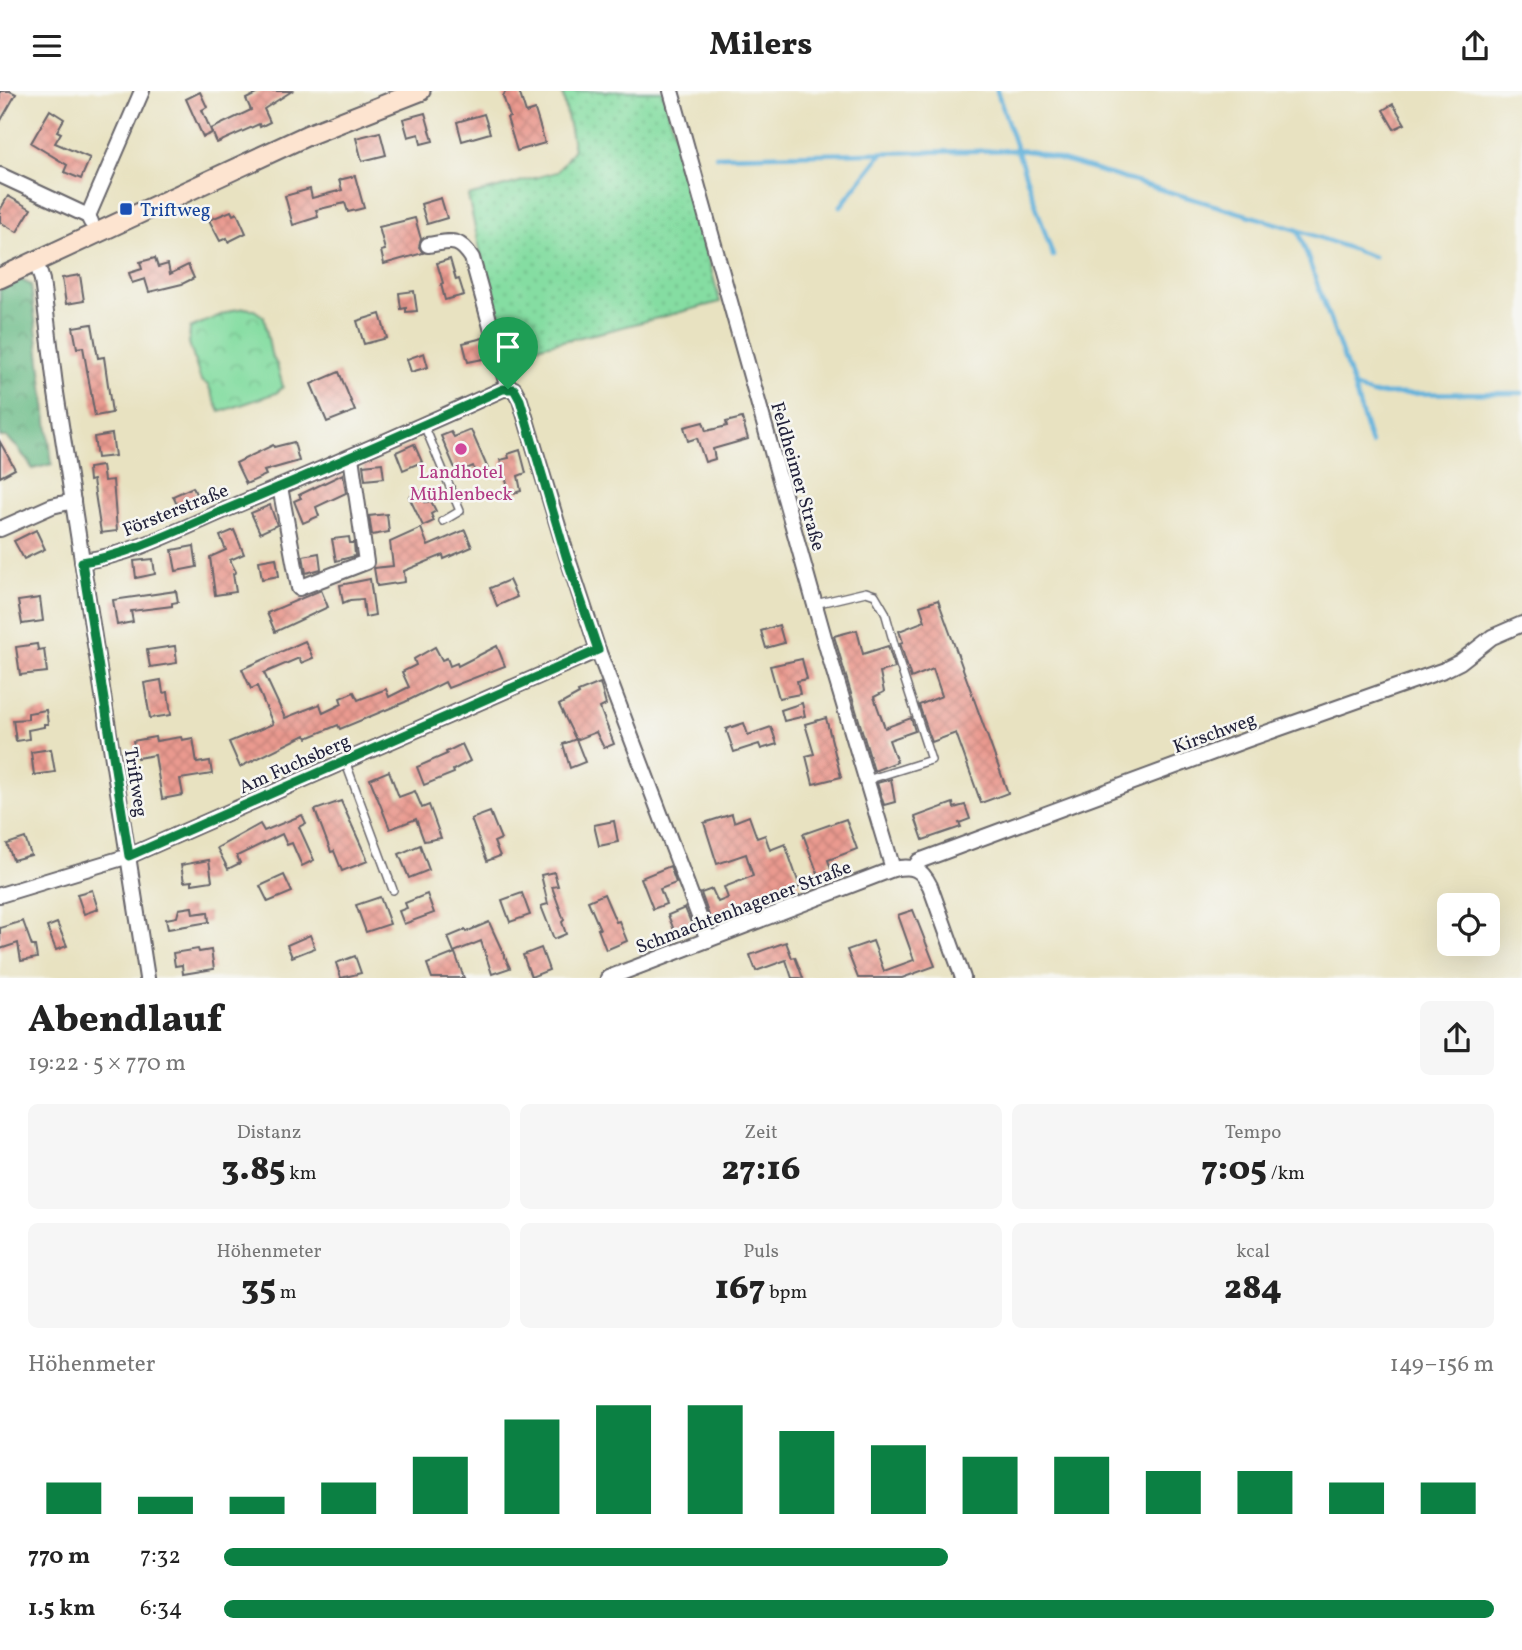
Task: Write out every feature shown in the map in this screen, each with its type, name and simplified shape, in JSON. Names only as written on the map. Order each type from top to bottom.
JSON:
[{"type":"main road","points":[[0,278],[36,261],[92,225],[420,91]]},
{"type":"street","points":[[0,175],[92,225],[142,91]]},
{"type":"street","name":"Feldheimer Straße","points":[[671,91],[815,604],[893,869]]},
{"type":"street","points":[[428,245],[452,241],[460,243],[472,258],[506,389],[514,389],[520,400],[566,556],[598,650],[708,940]]},
{"type":"street","name":"Triftweg","points":[[36,261],[42,280],[56,393],[147,978]]},
{"type":"street","name":"Försterstraße","points":[[82,562],[156,540],[506,389]]},
{"type":"street","points":[[280,487],[299,588],[366,562],[351,457]]},
{"type":"street","points":[[0,529],[52,506],[73,501]]},
{"type":"street","name":"Kirschweg","points":[[915,867],[919,861],[1444,670],[1460,662],[1492,637],[1522,624]]},
{"type":"street","name":"Am Fuchsberg","points":[[0,895],[129,856],[598,650]]},
{"type":"street","points":[[915,867],[924,874],[930,886],[963,978]]},
{"type":"street","name":"Schmachtenhagener Straße","points":[[616,977],[893,869],[915,867]]},
{"type":"lane","points":[[424,425],[460,511],[443,521]]},
{"type":"lane","points":[[815,604],[866,592],[875,595],[885,612],[931,760],[866,781]]},
{"type":"lane","points":[[345,761],[393,890]]},
{"type":"green space","points":[[562,91],[663,91],[720,302],[509,353],[488,287],[468,196],[557,172],[574,149]]},
{"type":"green space","points":[[21,280],[31,285],[52,464],[33,469],[18,448],[6,437],[0,437],[0,289]]},
{"type":"green space","points":[[245,308],[264,317],[271,354],[283,387],[276,393],[220,412],[208,385],[201,381],[189,343],[190,328],[233,310]]},
{"type":"building","points":[[0,91],[16,94],[0,122]]},
{"type":"building","points":[[262,91],[292,91],[264,109],[270,122],[260,127],[259,124],[217,143],[211,129],[251,110],[246,99]]},
{"type":"building","points":[[506,91],[519,91],[526,113],[535,110],[545,143],[517,151],[507,118],[510,117],[503,96]]},
{"type":"building","points":[[200,92],[207,107],[202,110],[212,133],[203,137],[186,99]]},
{"type":"building","points":[[1393,104],[1405,124],[1394,129],[1383,110]]},
{"type":"building","points":[[50,110],[64,119],[57,131],[61,133],[55,143],[90,158],[81,179],[64,172],[67,165],[31,143]]},
{"type":"building","points":[[425,113],[433,141],[421,144],[419,134],[408,137],[403,119]]},
{"type":"building","points":[[484,114],[490,133],[462,141],[457,122]]},
{"type":"building","points":[[380,132],[386,155],[362,161],[356,138]]},
{"type":"building","points":[[355,176],[364,208],[348,212],[345,203],[316,210],[318,217],[293,225],[285,196],[310,189],[312,198],[342,190],[339,180]]},
{"type":"building","points":[[8,196],[31,209],[17,232],[0,222],[0,210]]},
{"type":"building","points":[[441,198],[447,218],[427,224],[421,204]]},
{"type":"building","points":[[231,211],[233,215],[237,213],[246,233],[228,242],[227,238],[220,241],[209,220]]},
{"type":"building","points":[[415,218],[421,239],[419,247],[423,253],[384,264],[381,251],[385,250],[379,227]]},
{"type":"building","points":[[155,258],[158,267],[168,264],[170,274],[188,265],[194,278],[182,284],[149,292],[145,279],[132,283],[129,273],[142,269],[140,262]]},
{"type":"building","points":[[450,259],[464,295],[445,300],[437,263]]},
{"type":"building","points":[[80,275],[84,301],[66,304],[62,278]]},
{"type":"building","points":[[414,291],[417,311],[406,312],[406,308],[401,309],[399,293]]},
{"type":"building","points":[[380,314],[387,338],[364,344],[357,321]]},
{"type":"building","points":[[92,324],[98,358],[104,357],[112,413],[95,416],[83,347],[77,348],[73,327]]},
{"type":"building","points":[[483,338],[488,358],[468,362],[463,343]]},
{"type":"building","points":[[424,353],[428,367],[411,372],[407,359]]},
{"type":"building","points":[[339,372],[355,411],[327,422],[311,384]]},
{"type":"building","points":[[742,418],[748,439],[713,449],[715,459],[705,462],[697,438],[688,441],[684,427],[703,422],[706,431],[727,426],[726,422]]},
{"type":"building","points":[[471,430],[488,469],[476,474],[473,466],[457,473],[441,436],[451,432],[454,437]]},
{"type":"building","points":[[112,434],[115,456],[97,458],[94,437]]},
{"type":"building","points":[[0,442],[15,469],[0,477]]},
{"type":"building","points":[[294,442],[299,461],[264,471],[266,475],[246,484],[236,463],[273,445],[274,447]]},
{"type":"building","points":[[414,444],[422,462],[403,470],[396,452]]},
{"type":"building","points":[[520,450],[526,473],[518,476],[521,491],[510,494],[500,460],[509,458],[508,454]]},
{"type":"building","points":[[382,463],[384,478],[365,480],[363,465]]},
{"type":"building","points":[[102,466],[104,481],[113,480],[117,531],[101,533],[93,480],[89,481],[88,468]]},
{"type":"building","points":[[343,474],[346,493],[316,507],[319,516],[303,523],[294,501],[301,498],[299,495]]},
{"type":"building","points":[[193,487],[200,504],[180,512],[173,496]]},
{"type":"building","points":[[422,491],[425,502],[431,501],[436,511],[431,514],[434,521],[423,526],[409,497]]},
{"type":"building","points":[[270,505],[277,525],[260,533],[251,513]]},
{"type":"building","points":[[387,514],[389,532],[372,535],[369,516]]},
{"type":"building","points":[[421,528],[428,546],[465,530],[472,547],[444,559],[443,555],[404,571],[405,582],[377,586],[374,568],[393,566],[390,542]]},
{"type":"building","points":[[36,530],[45,549],[24,559],[14,541]]},
{"type":"building","points":[[234,530],[244,554],[230,560],[236,572],[233,574],[236,592],[215,595],[210,557],[226,550],[220,536]]},
{"type":"building","points":[[349,537],[350,543],[354,543],[355,556],[336,561],[332,539]]},
{"type":"building","points":[[194,546],[197,567],[176,571],[172,550]]},
{"type":"building","points":[[319,553],[321,569],[306,573],[303,556]]},
{"type":"building","points":[[276,558],[279,576],[262,579],[259,561]]},
{"type":"building","points":[[153,559],[155,574],[136,578],[134,561]]},
{"type":"building","points":[[370,579],[375,615],[365,617],[363,599],[343,603],[340,585]]},
{"type":"building","points":[[509,580],[517,597],[497,606],[490,588]]},
{"type":"building","points":[[321,590],[328,607],[275,632],[267,613]]},
{"type":"building","points":[[176,591],[178,602],[172,603],[172,606],[131,611],[133,622],[117,625],[113,600]]},
{"type":"building","points":[[40,598],[43,621],[22,624],[18,601]]},
{"type":"building","points":[[938,600],[1008,793],[981,803],[956,733],[932,742],[929,734],[919,705],[942,696],[933,669],[911,678],[900,643],[903,642],[899,631],[925,621],[920,606]]},
{"type":"building","points":[[779,625],[784,643],[766,648],[761,631]]},
{"type":"building","points":[[857,630],[863,654],[888,646],[895,668],[880,672],[884,692],[874,697],[885,728],[911,718],[915,731],[889,740],[897,762],[874,771],[834,636]]},
{"type":"building","points":[[305,641],[313,658],[301,663],[299,658],[264,673],[285,718],[320,704],[323,713],[342,704],[340,698],[354,692],[358,700],[386,689],[389,697],[409,687],[402,672],[416,665],[414,659],[435,647],[442,660],[447,658],[450,666],[457,663],[458,666],[497,646],[505,666],[448,688],[445,682],[340,729],[338,725],[307,738],[305,735],[240,767],[229,742],[273,724],[257,686],[251,689],[242,669]]},
{"type":"building","points":[[37,644],[38,650],[44,649],[47,672],[20,675],[16,647]]},
{"type":"building","points":[[175,646],[177,663],[150,667],[147,650]]},
{"type":"building","points":[[802,659],[807,679],[797,681],[800,694],[779,698],[770,666]]},
{"type":"building","points":[[161,680],[163,693],[168,692],[171,715],[150,718],[144,683]]},
{"type":"building","points":[[600,683],[606,705],[600,708],[614,744],[604,748],[596,732],[576,740],[559,705],[579,694],[578,692]]},
{"type":"building","points":[[802,703],[805,716],[784,721],[781,710]]},
{"type":"building","points":[[46,710],[48,724],[28,730],[29,739],[16,741],[13,720],[28,719],[28,713]]},
{"type":"building","points":[[826,718],[841,777],[813,784],[806,756],[814,754],[805,724]]},
{"type":"building","points":[[744,723],[748,735],[771,727],[777,744],[761,749],[759,744],[734,752],[726,729]]},
{"type":"building","points":[[155,737],[156,741],[193,738],[197,763],[210,761],[212,774],[180,779],[183,795],[162,799],[155,755],[137,758],[133,741]]},
{"type":"building","points":[[576,739],[585,762],[570,768],[563,744]]},
{"type":"building","points":[[462,744],[470,761],[453,770],[454,773],[424,785],[417,767]]},
{"type":"building","points":[[51,749],[55,772],[34,775],[31,752]]},
{"type":"building","points":[[389,771],[399,797],[415,791],[422,808],[429,805],[441,838],[424,841],[416,819],[390,829],[370,779]]},
{"type":"building","points":[[891,779],[895,802],[884,805],[877,783]]},
{"type":"building","points":[[341,801],[368,861],[342,871],[334,851],[331,852],[315,810]]},
{"type":"building","points":[[953,803],[954,808],[965,805],[970,819],[959,823],[961,827],[923,840],[915,817]]},
{"type":"building","points":[[490,812],[501,839],[494,842],[500,856],[487,861],[471,819]]},
{"type":"building","points":[[732,814],[734,822],[749,816],[757,838],[765,835],[770,850],[785,844],[800,887],[771,898],[773,902],[763,906],[762,902],[711,921],[701,893],[712,889],[718,902],[728,898],[724,887],[753,876],[746,854],[717,864],[704,823]]},
{"type":"building","points":[[302,815],[306,823],[299,827],[314,860],[302,866],[292,843],[287,845],[282,834],[237,856],[240,863],[228,869],[217,848],[260,824],[264,831]]},
{"type":"building","points":[[846,819],[857,849],[828,860],[832,872],[819,877],[803,834]]},
{"type":"building","points":[[614,821],[618,842],[599,846],[594,825]]},
{"type":"building","points":[[25,838],[31,855],[13,860],[7,844]]},
{"type":"building","points":[[420,845],[429,870],[409,878],[399,854]]},
{"type":"building","points":[[209,860],[212,881],[192,884],[192,881],[184,882],[181,865]]},
{"type":"building","points":[[670,866],[676,883],[660,889],[666,904],[653,909],[641,878]]},
{"type":"building","points":[[554,872],[558,886],[552,887],[566,934],[554,939],[541,906],[548,904],[541,875]]},
{"type":"building","points":[[284,875],[292,892],[268,902],[260,886]]},
{"type":"building","points":[[92,890],[98,909],[84,914],[77,894]]},
{"type":"building","points":[[522,893],[530,915],[510,922],[502,900]]},
{"type":"building","points":[[427,894],[434,913],[404,924],[399,911],[407,908],[405,903]]},
{"type":"building","points":[[604,894],[627,941],[606,950],[588,901]]},
{"type":"building","points":[[380,897],[390,924],[366,932],[356,905]]},
{"type":"building","points":[[192,907],[193,914],[208,912],[209,922],[168,929],[166,919],[177,917],[179,909]]},
{"type":"building","points":[[685,908],[693,928],[676,935],[668,915]]},
{"type":"building","points":[[913,910],[935,966],[902,978],[858,978],[847,950],[873,941],[884,971],[914,960],[898,915]]},
{"type":"building","points":[[23,921],[32,946],[35,946],[37,958],[21,961],[18,943],[0,949],[0,928]]},
{"type":"building","points":[[489,922],[510,968],[492,974],[481,941],[454,952],[448,937]]},
{"type":"building","points":[[57,923],[67,946],[56,950],[47,927]]},
{"type":"building","points":[[310,935],[315,948],[292,957],[287,945]]},
{"type":"building","points":[[786,942],[803,978],[792,978],[786,960],[756,971],[750,955]]},
{"type":"building","points":[[541,948],[549,970],[531,977],[523,955]]},
{"type":"building","points":[[198,949],[199,952],[211,950],[214,969],[183,974],[182,965],[175,966],[173,953]]},
{"type":"building","points":[[455,953],[464,978],[432,978],[427,964]]},
{"type":"building","points":[[355,956],[361,973],[341,978],[336,963]]},
{"type":"waterway","points":[[997,91],[1053,256]]},
{"type":"waterway","points":[[716,156],[1018,150],[1034,152],[1298,230],[1374,257]]},
{"type":"waterway","points":[[840,207],[882,153]]},
{"type":"waterway","points":[[1298,230],[1354,387],[1372,394],[1522,393]]},
{"type":"waterway","points":[[1354,388],[1371,444]]},
{"type":"place","name":"Triftweg","points":[[126,209]]},
{"type":"place","name":"Landhotel Mühlenbeck","points":[[461,449]]},
{"type":"route","points":[[508,389],[514,389],[520,400],[545,477],[566,556],[598,650],[129,856],[82,562],[156,540],[508,389]]}]
